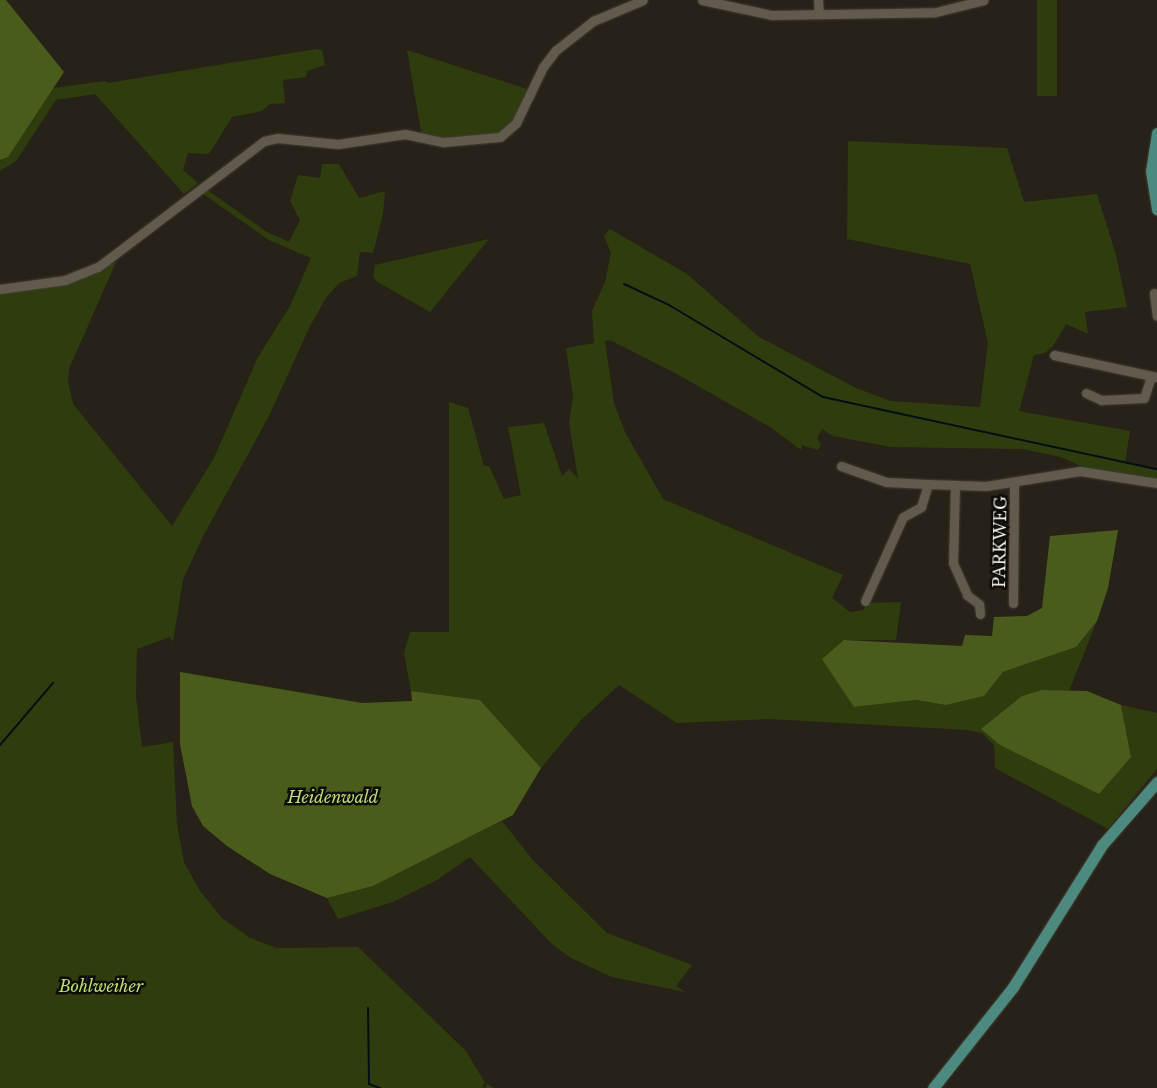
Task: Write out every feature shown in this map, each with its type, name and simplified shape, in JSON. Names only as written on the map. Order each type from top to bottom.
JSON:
[{"type":"main road","points":[[1157,133],[1152,163],[1153,187],[1157,210]]},
{"type":"main road","points":[[932,1088],[1013,987],[1102,845],[1157,782]]},
{"type":"street","points":[[0,290],[65,280],[98,267],[212,178],[264,141],[277,138],[338,144],[405,134],[444,142],[500,137],[516,123],[543,67],[555,51],[577,31],[604,15],[643,0]]},
{"type":"street","points":[[702,0],[772,15],[936,12],[984,0]]},
{"type":"street","points":[[818,0],[819,14]]},
{"type":"street","points":[[1154,293],[1157,316]]},
{"type":"street","points":[[1054,355],[1154,377],[1144,398],[1101,400],[1086,393]]},
{"type":"street","points":[[841,466],[886,482],[955,486],[1014,482],[1080,471],[1157,483]]},
{"type":"street","name":"PARKWEG","points":[[1013,603],[1014,482]]},
{"type":"street","points":[[865,600],[902,517],[921,507],[928,484]]},
{"type":"street","points":[[955,486],[953,563],[967,595],[979,604],[980,614]]},
{"type":"green space","points":[[0,0],[6,0],[64,72],[8,157],[0,160]]},
{"type":"green space","points":[[1037,0],[1057,0],[1057,96],[1037,96]]},
{"type":"green space","points":[[316,49],[322,50],[325,65],[307,71],[306,77],[283,80],[285,103],[270,104],[262,111],[232,117],[209,154],[188,153],[183,170],[198,183],[184,194],[95,94],[56,100],[16,161],[0,171],[0,160],[8,156],[53,88],[105,81],[108,83]]},
{"type":"green space","points":[[407,50],[527,89],[517,116],[498,135],[442,139],[421,132]]},
{"type":"green space","points":[[848,141],[1007,148],[1024,202],[1097,194],[1116,255],[1127,307],[1085,312],[1088,334],[1066,324],[1053,346],[1045,353],[1034,355],[1019,411],[1130,431],[1125,463],[1157,470],[1157,480],[1087,469],[1061,457],[1023,449],[891,447],[833,436],[822,429],[817,438],[821,446],[817,450],[802,445],[801,450],[770,427],[675,373],[610,340],[605,341],[614,403],[625,432],[663,499],[843,575],[832,598],[850,612],[863,610],[868,603],[901,602],[896,640],[844,640],[854,707],[916,700],[946,705],[984,696],[1003,672],[1076,647],[1097,621],[1069,691],[1042,690],[1131,757],[1121,705],[1157,713],[1157,769],[1108,829],[995,768],[994,745],[982,733],[967,730],[769,719],[677,723],[619,685],[581,720],[541,768],[480,700],[411,691],[404,653],[410,632],[449,632],[449,402],[468,408],[484,466],[489,466],[504,499],[521,495],[508,427],[544,423],[562,476],[569,469],[578,478],[569,423],[573,397],[566,348],[594,343],[592,311],[605,282],[611,253],[604,236],[610,229],[687,274],[759,337],[856,388],[891,401],[980,407],[988,343],[970,264],[847,239]]},
{"type":"green space","name":"Bohlweiher","points":[[322,164],[339,164],[359,198],[385,191],[383,214],[373,253],[360,252],[357,276],[339,283],[326,298],[309,328],[269,416],[202,538],[183,580],[173,642],[170,637],[137,649],[136,696],[142,747],[173,742],[177,824],[184,862],[200,891],[222,918],[250,938],[277,948],[358,947],[466,1051],[485,1083],[482,1086],[485,1088],[0,1088],[0,292],[93,271],[116,262],[69,369],[68,381],[73,404],[172,526],[214,458],[258,357],[290,306],[311,258],[269,240],[199,191],[203,187],[267,232],[289,242],[300,220],[290,201],[298,175],[320,178]]},
{"type":"green space","points":[[489,239],[430,312],[376,281],[373,276],[375,265]]},
{"type":"green space","points":[[1118,530],[1108,588],[1097,621],[1076,647],[1003,672],[984,696],[946,705],[916,700],[854,707],[822,659],[844,640],[962,646],[965,635],[992,636],[994,617],[1027,616],[1042,608],[1050,536]]},
{"type":"green space","name":"Heidenwald","points":[[180,672],[362,703],[412,701],[411,691],[480,700],[541,768],[513,815],[373,886],[327,898],[270,874],[227,846],[203,826],[192,806],[180,744]]},
{"type":"green space","points":[[1042,690],[1087,691],[1121,705],[1131,757],[1099,794],[1000,745],[981,729],[1022,696]]},
{"type":"green space","points":[[502,821],[532,859],[607,933],[692,965],[676,986],[685,992],[612,977],[571,958],[552,944],[470,857],[437,880],[393,902],[338,919],[327,898],[373,886]]},
{"type":"green space","points":[[487,1084],[494,1088],[485,1088]]},
{"type":"waterway","points":[[624,284],[669,305],[823,397],[1157,469]]},
{"type":"waterway","points":[[0,745],[53,683]]},
{"type":"waterway","points":[[368,1008],[369,1084],[380,1088]]}]
